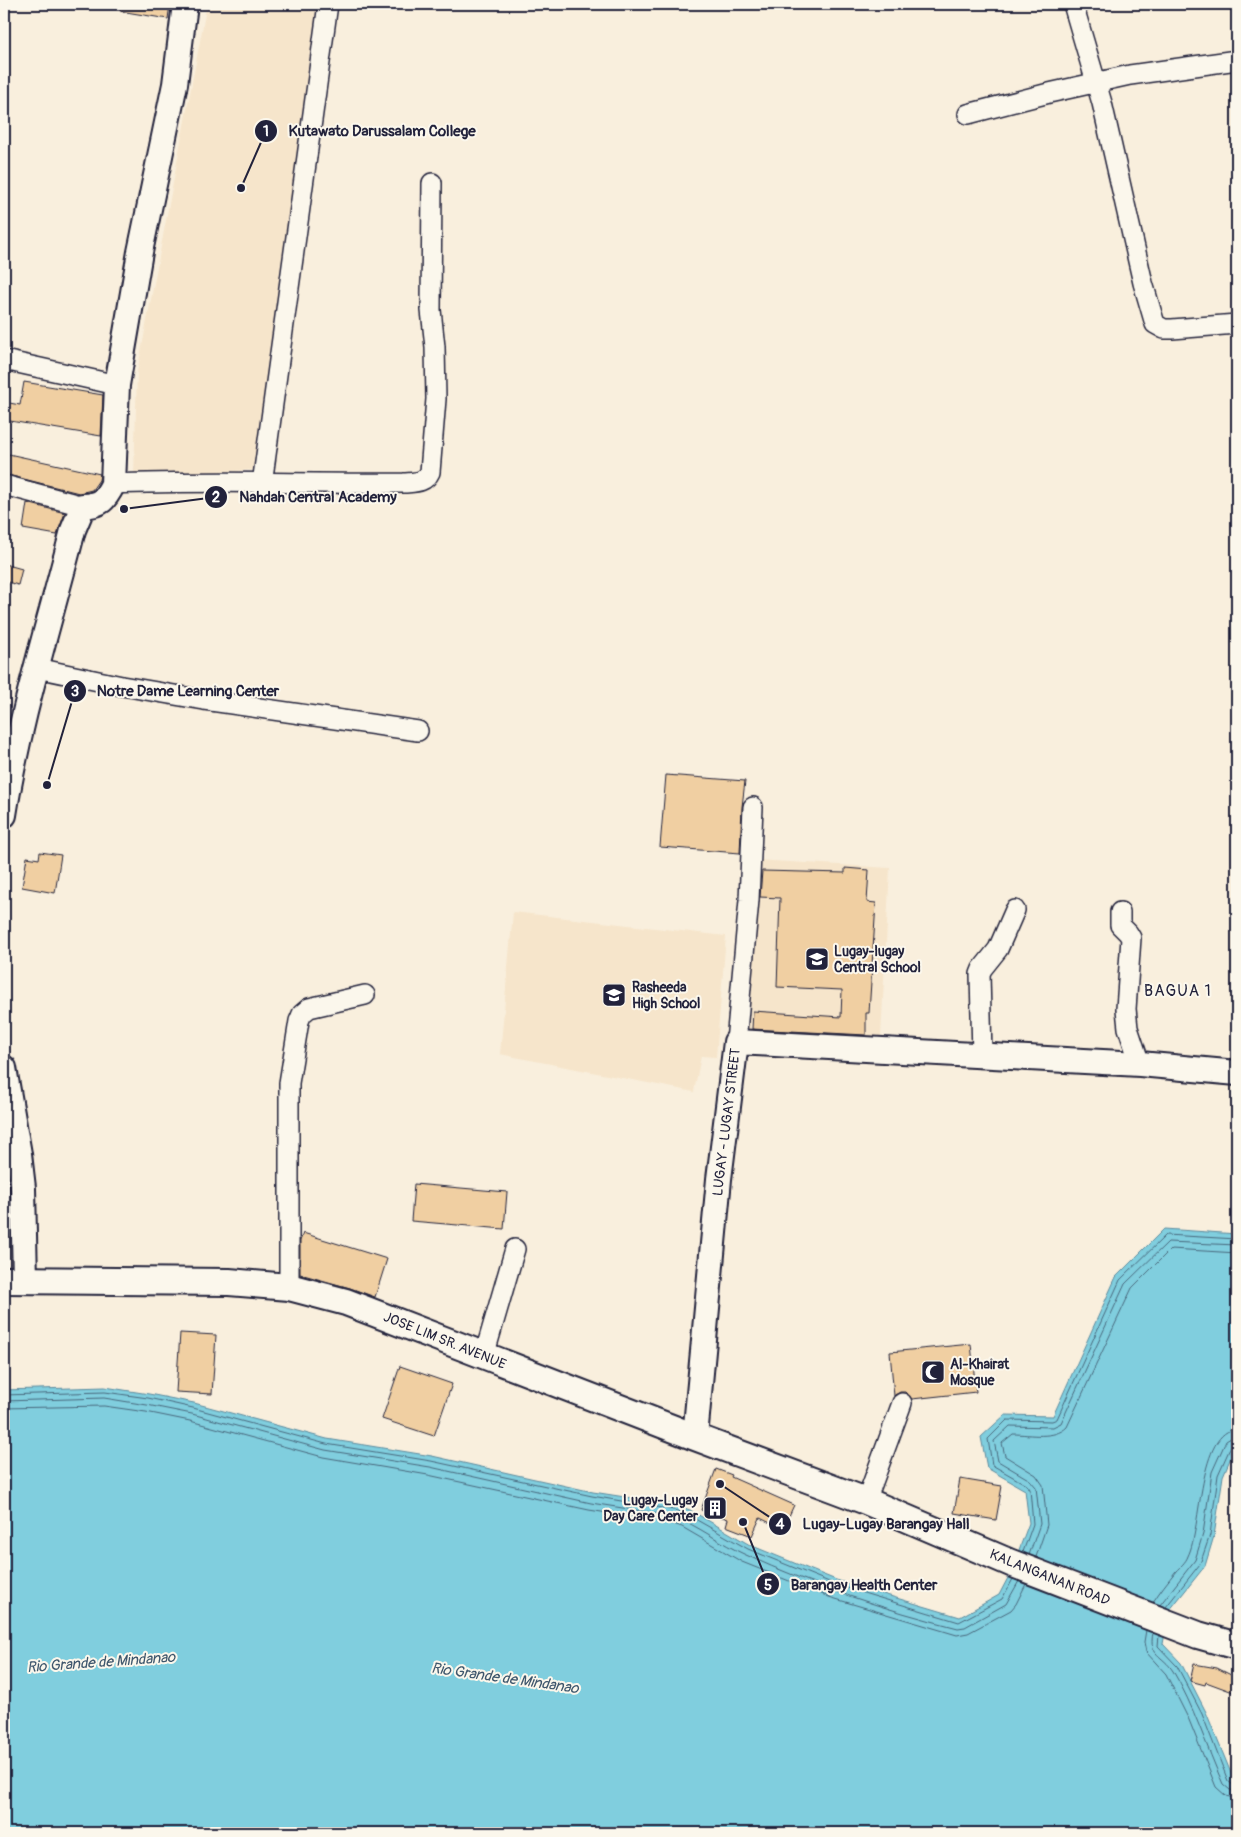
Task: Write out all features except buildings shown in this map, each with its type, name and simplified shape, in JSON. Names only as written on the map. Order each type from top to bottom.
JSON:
[{"type":"main road","name":"JOSE LIM SR. AVENUE","points":[[14,1280],[229,1282],[289,1287],[346,1302],[397,1320],[484,1356],[866,1501]]},
{"type":"main road","name":"KALANGANAN ROAD","points":[[866,1501],[1011,1563],[1198,1635],[1237,1646]]},
{"type":"street","points":[[4,486],[83,506],[100,503],[106,497],[113,484],[117,385],[140,252],[174,84],[185,4]]},
{"type":"street","points":[[262,484],[328,4]]},
{"type":"street","points":[[1073,4],[1113,147],[1155,324],[1164,329],[1237,324]]},
{"type":"street","points":[[968,114],[1096,82],[1172,68],[1237,60]]},
{"type":"street","points":[[113,484],[165,482],[262,484],[404,483],[422,481],[427,477],[430,472],[436,399],[435,347],[431,310],[432,183]]},
{"type":"street","points":[[4,360],[117,385]]},
{"type":"street","points":[[4,815],[14,758],[37,668],[73,530],[83,506]]},
{"type":"street","points":[[37,668],[102,682],[204,700],[418,731]]},
{"type":"street","name":"LUGAY - LUGAY STREET","points":[[695,1437],[719,1179],[736,1042],[749,900],[753,807]]},
{"type":"street","points":[[982,1055],[980,974],[998,949],[1015,910]]},
{"type":"street","points":[[1120,912],[1120,925],[1131,938],[1126,1009],[1128,1028],[1140,1064]]},
{"type":"street","points":[[289,1287],[289,1083],[299,1020],[302,1014],[309,1008],[364,995]]},
{"type":"street","points":[[736,1042],[1140,1064],[1237,1073]]},
{"type":"street","points":[[4,1068],[23,1188],[14,1280]]},
{"type":"street","points":[[484,1356],[515,1249]]},
{"type":"street","points":[[866,1501],[902,1404]]},
{"type":"shaded area","points":[[207,4],[336,4],[271,469],[134,476],[137,373]]},
{"type":"shaded area","name":"Lugay-lugay Central School","points":[[756,860],[890,868],[880,1055],[741,1051]]},
{"type":"shaded area","name":"Rasheeda High School","points":[[513,912],[726,936],[716,1057],[701,1056],[694,1092],[500,1054]]},
{"type":"water","name":"Rio Grande de Mindanao","points":[[1164,1229],[1237,1234],[1237,1443],[1223,1476],[1214,1536],[1205,1566],[1169,1611],[1163,1644],[1181,1663],[1206,1712],[1233,1778],[1237,1781],[1237,1833],[4,1833],[4,1390],[105,1387],[149,1394],[194,1403],[327,1439],[432,1456],[593,1492],[676,1505],[690,1510],[750,1545],[836,1580],[960,1617],[999,1595],[1010,1574],[1029,1523],[1025,1490],[987,1468],[981,1437],[1005,1415],[1053,1416],[1116,1277]]},
{"type":"place","name":"Kutawato Darussalam College","points":[[241,188]]},
{"type":"place","name":"Nahdah Central Academy","points":[[124,509]]},
{"type":"place","name":"Notre Dame Learning Center","points":[[47,785]]},
{"type":"place","name":"Lugay-lugay Central School","points":[[817,959]]},
{"type":"place","name":"Rasheeda High School","points":[[614,995]]},
{"type":"place","name":"Al-Khairat Mosque","points":[[933,1372]]},
{"type":"place","name":"Lugay-Lugay Barangay Hall","points":[[720,1484]]},
{"type":"place","name":"Lugay-Lugay Day Care Center","points":[[715,1508]]},
{"type":"place","name":"Barangay Health Center","points":[[743,1522]]},
{"type":"district","name":"BAGUA 1","points":[[1178,990]]}]
